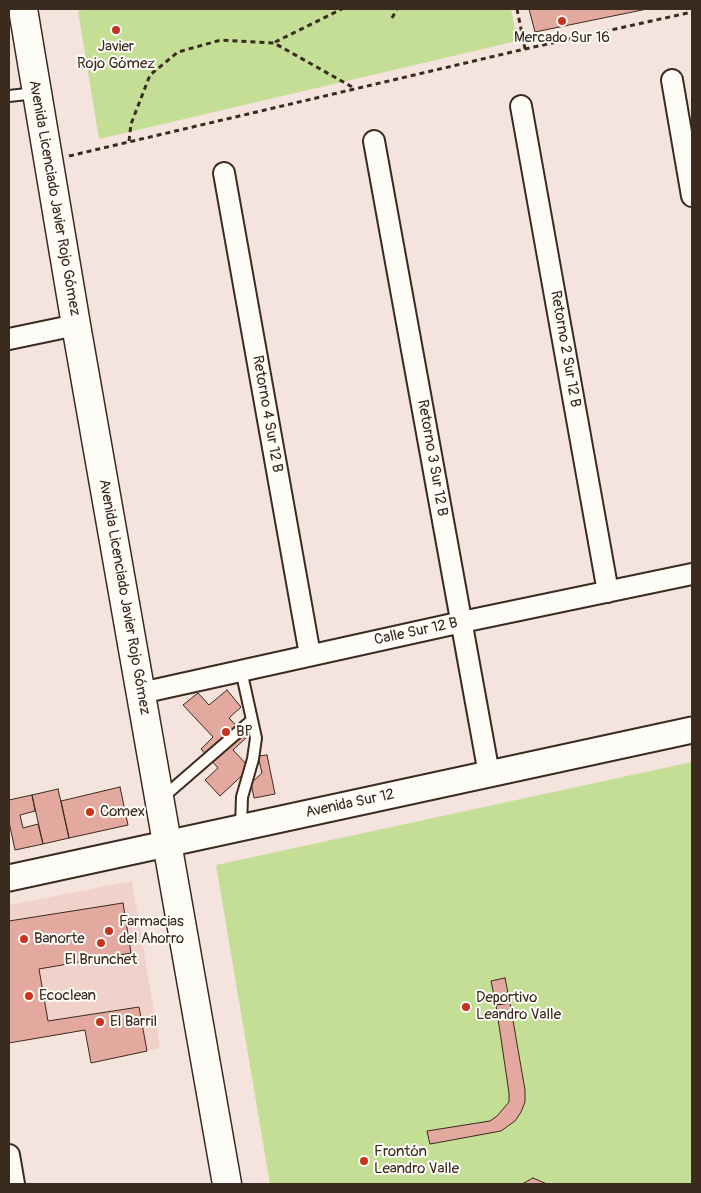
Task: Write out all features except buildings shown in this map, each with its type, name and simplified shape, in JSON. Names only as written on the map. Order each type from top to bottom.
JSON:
[{"type":"main road","name":"Avenida Licenciado Javier Rojo Gómez","points":[[23,9],[76,326],[227,1184]]},
{"type":"street","points":[[672,80],[692,196]]},
{"type":"street","name":"Retorno 2 Sur 12 B","points":[[521,106],[608,592]]},
{"type":"street","name":"Retorno 3 Sur 12 B","points":[[374,141],[489,774]]},
{"type":"street","name":"Retorno 4 Sur 12 B","points":[[224,173],[310,655]]},
{"type":"street","points":[[9,339],[76,326]]},
{"type":"street","name":"Calle Sur 12 B","points":[[141,693],[462,622],[692,574]]},
{"type":"street","name":"Avenida Sur 12","points":[[9,878],[692,730]]},
{"type":"street","points":[[9,1155],[14,1184]]},
{"type":"lane","points":[[9,96],[37,93]]},
{"type":"lane","points":[[241,670],[256,738],[253,759],[242,797],[241,827]]},
{"type":"lane","points":[[160,800],[252,720]]},
{"type":"path","points":[[274,43],[342,9]]},
{"type":"path","points":[[392,18],[397,9]]},
{"type":"path","points":[[517,9],[525,49]]},
{"type":"path","points":[[49,160],[692,12]]},
{"type":"path","points":[[129,142],[131,124],[150,74],[178,52],[220,40],[274,43],[354,89]]},
{"type":"shaded area","points":[[132,881],[160,1048],[91,1063],[85,1030],[9,1043],[9,905]]},
{"type":"green space","points":[[88,9],[511,9],[517,41],[99,139],[78,11]]},
{"type":"green space","name":"Deportivo Leandro Valle","points":[[692,762],[692,1184],[270,1184],[216,865]]},
{"type":"place","name":"Mercado Sur 16","points":[[562,21]]},
{"type":"place","name":"Javier Rojo Gómez","points":[[116,30]]},
{"type":"place","name":"BP","points":[[226,732]]},
{"type":"place","name":"Comex","points":[[90,812]]},
{"type":"place","name":"Farmacias del Ahorro","points":[[109,931]]},
{"type":"place","name":"Banorte","points":[[24,939]]},
{"type":"place","name":"El Brunchet","points":[[101,943]]},
{"type":"place","name":"Ecoclean","points":[[29,996]]},
{"type":"place","name":"Deportivo Leandro Valle","points":[[466,1007]]},
{"type":"place","name":"El Barril","points":[[100,1022]]},
{"type":"place","name":"Frontón Leandro Valle","points":[[364,1161]]}]
